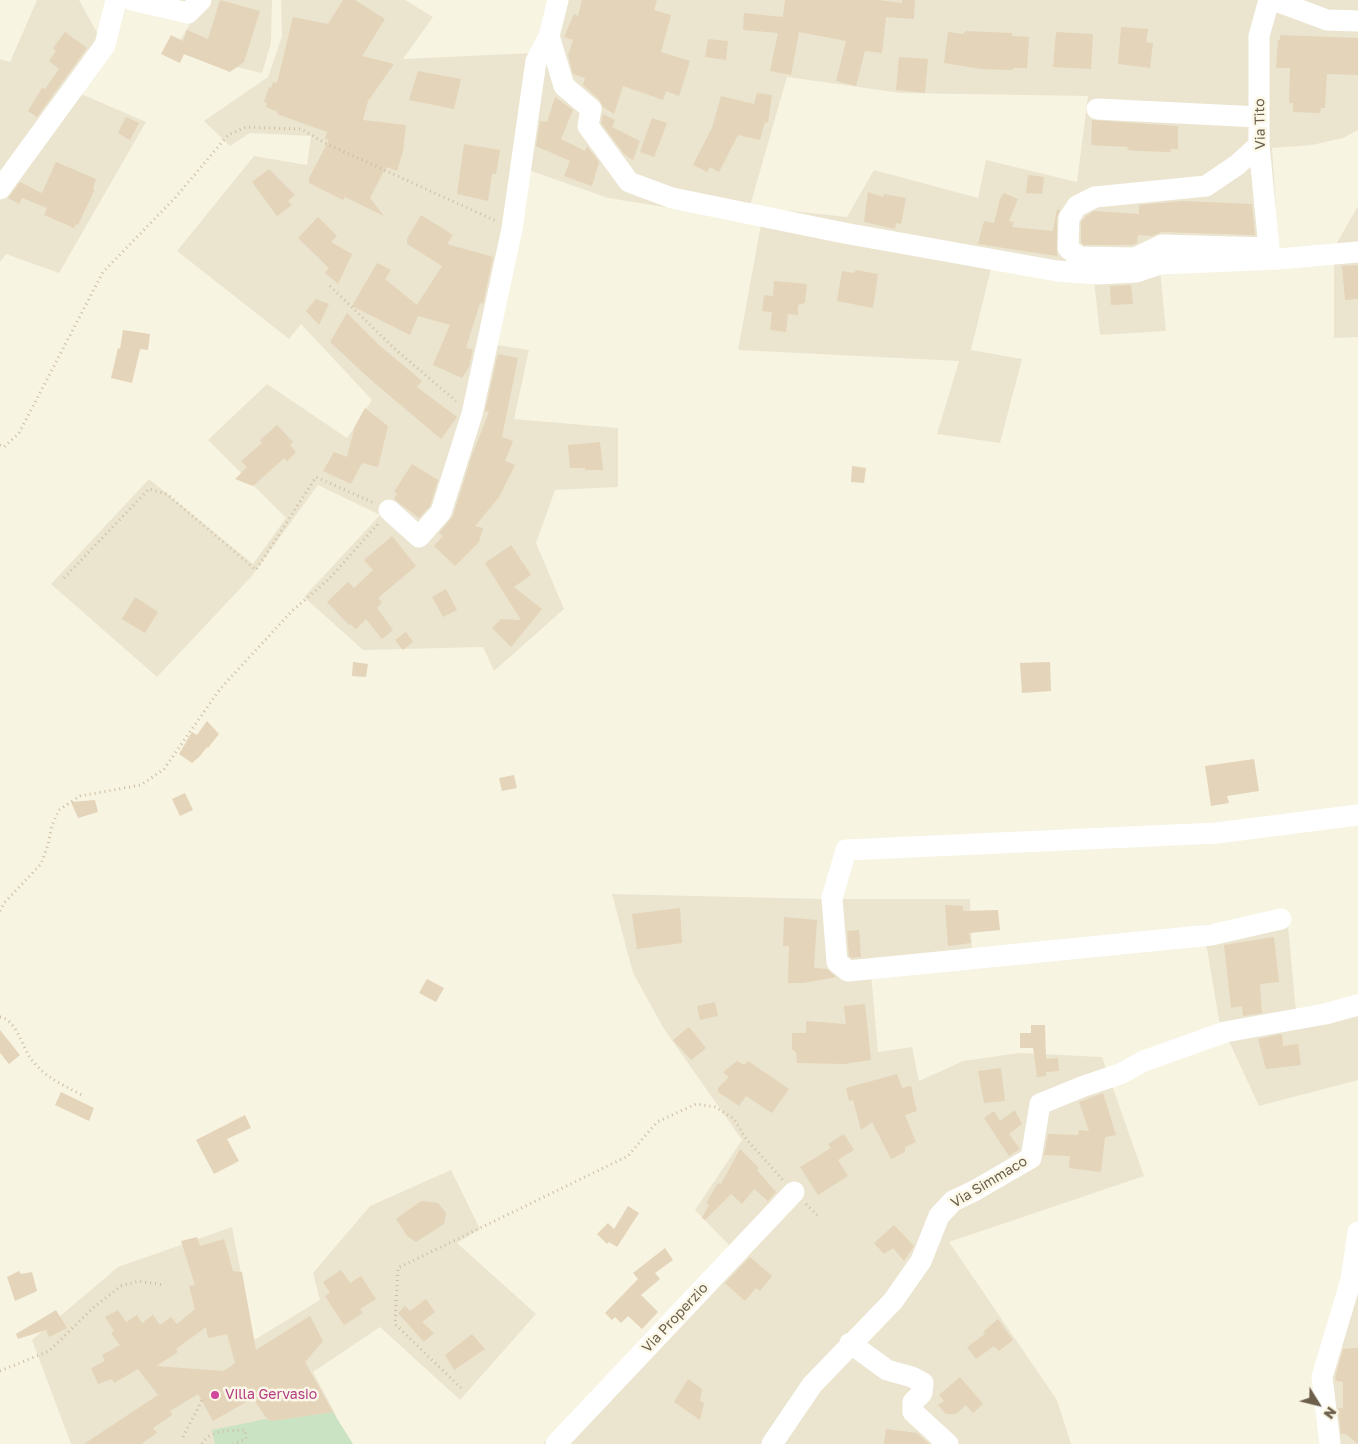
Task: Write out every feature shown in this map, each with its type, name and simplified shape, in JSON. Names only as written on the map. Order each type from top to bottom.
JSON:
[{"type":"street","points":[[0,189],[105,45],[116,0]]},
{"type":"street","points":[[132,0],[188,13],[201,0]]},
{"type":"street","points":[[389,510],[419,537],[441,512],[472,414],[512,228],[536,61],[549,36],[558,0]]},
{"type":"street","name":"Via Tito","points":[[1259,145],[1237,165],[1206,186],[1095,197],[1077,206],[1069,218],[1068,248],[1079,258],[1135,258],[1162,245],[1269,248],[1259,145],[1260,36],[1268,0]]},
{"type":"street","points":[[1273,0],[1327,20],[1358,21]]},
{"type":"street","points":[[549,36],[564,86],[591,109],[588,126],[629,182],[672,198],[844,233],[1057,271],[1090,274],[1136,272],[1160,264],[1278,260],[1358,252]]},
{"type":"street","points":[[1097,109],[1259,117]]},
{"type":"street","points":[[1281,919],[1202,936],[848,971],[841,968],[837,962],[832,898],[846,850],[1216,833],[1358,815]]},
{"type":"street","name":"Via Simmaco","points":[[772,1444],[812,1385],[850,1343],[894,1301],[921,1261],[938,1216],[953,1200],[974,1191],[1031,1158],[1040,1104],[1120,1074],[1144,1061],[1224,1032],[1325,1014],[1358,1005]]},
{"type":"street","name":"Via Properzio","points":[[556,1444],[794,1192]]},
{"type":"street","points":[[1330,1444],[1322,1377],[1351,1280],[1358,1232]]},
{"type":"street","points":[[850,1343],[888,1370],[912,1377],[922,1383],[922,1393],[913,1402],[913,1412],[948,1444]]},
{"type":"path","points":[[0,445],[4,447],[19,433],[103,272],[175,198],[228,135],[246,127],[301,129],[325,143],[512,228]]},
{"type":"path","points":[[330,286],[395,349],[472,414]]},
{"type":"path","points":[[0,911],[4,902],[41,864],[52,825],[59,810],[80,796],[140,784],[164,769],[220,689],[292,611],[329,579],[389,510],[316,476],[256,570],[167,494],[149,489],[64,578]]},
{"type":"path","points":[[0,1017],[4,1018],[14,1027],[38,1070],[82,1094]]},
{"type":"path","points":[[461,1388],[395,1324],[398,1268],[628,1156],[657,1122],[696,1104],[715,1107],[733,1118],[747,1140],[794,1192]]},
{"type":"path","points":[[0,1371],[49,1351],[94,1307],[121,1286],[138,1280],[164,1286]]},
{"type":"path","points":[[183,1438],[202,1400]]},
{"type":"path","points":[[202,1444],[209,1434],[245,1430],[246,1439],[233,1444]]},
{"type":"shaded area","points":[[37,0],[79,0],[100,38],[113,0],[272,0],[271,43],[262,73],[173,52],[194,17],[124,3],[79,93],[146,122],[59,273],[6,254],[0,262],[0,59],[10,62]]},
{"type":"shaded area","points":[[281,0],[405,0],[433,17],[403,59],[533,53],[548,0],[1358,0],[1358,130],[1343,138],[1312,145],[1272,148],[1279,256],[1159,260],[1166,331],[1100,335],[1094,280],[992,265],[971,350],[1022,359],[1000,443],[937,434],[959,361],[738,350],[764,208],[847,217],[874,170],[978,198],[986,160],[1077,182],[1088,96],[901,93],[787,77],[746,220],[608,198],[531,171],[497,345],[529,350],[514,419],[618,428],[618,487],[555,490],[536,543],[564,609],[494,671],[483,647],[363,650],[304,597],[380,515],[318,485],[251,577],[157,677],[51,584],[149,479],[253,564],[286,518],[208,440],[267,384],[347,438],[372,400],[301,324],[289,339],[177,251],[254,156],[307,165],[311,136],[250,133],[230,146],[204,121],[268,77],[282,36]]},
{"type":"shaded area","points":[[1358,206],[1358,337],[1334,338],[1334,248]]},
{"type":"shaded area","points":[[612,894],[823,899],[970,899],[972,951],[871,974],[878,1052],[912,1047],[919,1081],[963,1061],[1019,1053],[1102,1057],[1144,1176],[949,1242],[1057,1400],[1071,1444],[543,1444],[731,1247],[695,1210],[742,1140],[664,1029],[633,973]]},
{"type":"shaded area","points":[[1287,915],[1296,1011],[1358,1000],[1358,1080],[1259,1106],[1219,1020],[1203,925]]},
{"type":"shaded area","points":[[451,1170],[480,1229],[457,1243],[536,1314],[460,1400],[380,1327],[313,1372],[336,1415],[229,1430],[220,1444],[71,1444],[32,1340],[118,1267],[232,1227],[254,1340],[320,1300],[313,1273],[370,1206]]},
{"type":"shaded area","points":[[1358,1240],[1358,1444],[1327,1444],[1330,1338]]},
{"type":"green space","points":[[333,1412],[353,1444],[215,1444],[212,1430],[266,1419],[272,1421]]},
{"type":"building","points":[[220,0],[260,11],[244,62],[230,72],[184,54],[180,63],[161,54],[171,35],[183,41],[187,30],[208,39]]},
{"type":"building","points":[[343,0],[355,0],[385,19],[362,56],[394,64],[368,101],[363,120],[406,125],[403,151],[397,171],[386,167],[370,198],[384,216],[345,197],[343,200],[309,183],[309,178],[329,140],[325,139],[327,132],[277,114],[278,112],[266,107],[267,103],[264,102],[269,87],[271,88],[273,82],[277,83],[293,17],[328,24]]},
{"type":"building","points":[[582,0],[657,0],[654,10],[671,15],[661,52],[690,61],[679,96],[666,91],[663,100],[623,86],[614,114],[603,107],[599,99],[583,85],[585,78],[573,74],[568,55],[573,40],[564,37],[574,14],[578,16]]},
{"type":"building","points":[[785,0],[879,0],[902,3],[902,0],[915,0],[914,19],[886,17],[882,53],[865,51],[856,86],[836,81],[846,41],[799,32],[791,75],[770,71],[778,33],[743,30],[744,13],[783,17]]},
{"type":"building","points":[[1121,27],[1148,29],[1146,42],[1153,43],[1150,68],[1118,64]]},
{"type":"building","points":[[966,31],[1012,33],[1012,36],[1029,37],[1027,68],[1013,68],[1013,70],[981,69],[944,63],[948,32],[963,34]]},
{"type":"building","points":[[65,32],[87,48],[37,117],[28,111],[42,88],[45,89],[59,69],[49,61],[56,51],[53,48]]},
{"type":"building","points":[[1056,32],[1093,34],[1091,69],[1053,67]]},
{"type":"building","points":[[1280,35],[1358,38],[1358,75],[1327,74],[1325,108],[1321,108],[1320,113],[1293,112],[1293,103],[1289,103],[1290,68],[1276,68]]},
{"type":"building","points":[[708,39],[728,41],[726,60],[705,57]]},
{"type":"building","points":[[899,57],[928,59],[925,93],[896,90]]},
{"type":"building","points":[[418,71],[461,79],[454,109],[409,100]]},
{"type":"building","points":[[757,93],[772,95],[768,123],[765,122],[760,140],[738,135],[719,172],[710,167],[707,172],[693,165],[712,128],[721,96],[754,104]]},
{"type":"building","points":[[555,97],[573,110],[561,139],[585,151],[587,146],[599,162],[592,186],[564,176],[570,161],[536,146],[540,121],[547,122]]},
{"type":"building","points":[[603,114],[615,120],[612,127],[640,141],[633,160],[625,155],[601,123]]},
{"type":"building","points":[[126,117],[139,123],[130,140],[118,133]]},
{"type":"building","points":[[652,118],[667,123],[654,157],[640,152]]},
{"type":"building","points":[[1092,120],[1178,126],[1178,149],[1170,149],[1171,152],[1140,151],[1127,150],[1128,147],[1091,145]]},
{"type":"building","points":[[464,144],[500,150],[496,174],[492,174],[488,201],[457,194]]},
{"type":"building","points":[[56,162],[96,179],[94,191],[78,225],[76,224],[74,228],[44,215],[47,208],[22,198],[19,204],[8,198],[20,182],[42,193]]},
{"type":"building","points":[[269,169],[295,195],[288,201],[292,205],[277,216],[252,182]]},
{"type":"building","points":[[1028,175],[1044,177],[1042,194],[1026,193]]},
{"type":"building","points":[[868,192],[883,197],[884,194],[906,198],[901,224],[896,223],[895,229],[864,222]]},
{"type":"building","points":[[1004,193],[1018,199],[1009,221],[1014,222],[1012,227],[1053,231],[1057,209],[1060,210],[1057,218],[1057,256],[978,244],[984,221],[994,223],[1000,199]]},
{"type":"building","points":[[1183,201],[1252,204],[1255,235],[1162,232],[1152,236],[1138,235],[1137,243],[1132,245],[1084,245],[1081,242],[1081,222],[1094,211],[1139,214],[1139,205]]},
{"type":"building","points":[[421,215],[453,235],[447,244],[493,257],[483,304],[480,303],[466,348],[473,349],[469,367],[462,378],[433,365],[450,325],[418,316],[410,335],[352,306],[377,263],[391,270],[385,279],[417,305],[442,266],[407,244],[407,239]]},
{"type":"building","points":[[318,217],[337,236],[331,242],[352,254],[338,284],[325,273],[329,268],[298,238]]},
{"type":"building","points":[[1358,265],[1358,299],[1345,300],[1342,266]]},
{"type":"building","points":[[856,270],[878,274],[873,308],[837,301],[842,271],[854,273]]},
{"type":"building","points":[[774,281],[807,284],[805,303],[798,305],[798,315],[788,314],[786,332],[770,330],[772,312],[762,311],[764,295],[773,296]]},
{"type":"building","points":[[1131,285],[1133,304],[1111,305],[1110,286]]},
{"type":"building","points":[[316,299],[329,304],[319,325],[306,311]]},
{"type":"building","points":[[347,313],[380,346],[422,381],[417,387],[457,417],[441,439],[371,380],[330,342]]},
{"type":"building","points":[[123,330],[150,334],[148,350],[140,349],[132,383],[111,378],[118,348],[120,349]]},
{"type":"building","points":[[498,354],[518,358],[502,437],[513,441],[505,461],[515,465],[499,497],[475,526],[483,528],[479,542],[455,566],[434,546],[443,536],[439,533],[453,516],[472,455],[489,412],[485,411]]},
{"type":"building","points":[[365,408],[388,426],[378,467],[362,463],[351,484],[323,471],[334,452],[347,457],[355,426]]},
{"type":"building","points":[[277,425],[293,442],[290,445],[296,452],[287,461],[284,458],[253,486],[235,479],[247,467],[241,461],[262,443],[260,440]]},
{"type":"building","points":[[600,442],[603,470],[570,468],[568,445]]},
{"type":"building","points":[[412,464],[438,480],[430,506],[419,518],[394,499],[397,493],[394,492]]},
{"type":"building","points":[[852,466],[866,468],[864,483],[851,482]]},
{"type":"building","points":[[392,536],[416,566],[378,598],[382,602],[377,608],[393,630],[382,639],[366,619],[356,629],[349,625],[327,602],[348,582],[354,588],[373,570],[364,560]]},
{"type":"building","points":[[511,545],[531,575],[514,587],[542,609],[511,647],[492,628],[501,619],[521,620],[485,563]]},
{"type":"building","points":[[446,589],[457,610],[443,617],[432,597]]},
{"type":"building","points":[[135,597],[158,612],[145,633],[122,619]]},
{"type":"building","points":[[406,632],[413,642],[403,650],[395,640]]},
{"type":"building","points":[[353,662],[368,664],[366,677],[352,676]]},
{"type":"building","points":[[1050,662],[1051,691],[1022,693],[1020,663]]},
{"type":"building","points":[[207,721],[219,734],[192,763],[179,754],[192,732],[197,735]]},
{"type":"building","points":[[1254,759],[1259,791],[1227,796],[1229,803],[1211,806],[1205,766]]},
{"type":"building","points":[[514,775],[517,788],[502,791],[499,778]]},
{"type":"building","points":[[185,793],[193,810],[180,816],[172,799]]},
{"type":"building","points":[[95,800],[98,812],[78,818],[71,802]]},
{"type":"building","points":[[945,905],[963,906],[963,911],[998,910],[1000,930],[969,933],[971,943],[948,946]]},
{"type":"building","points":[[680,908],[682,943],[637,949],[632,914]]},
{"type":"building","points":[[784,917],[817,920],[814,968],[827,969],[836,977],[804,983],[788,983],[789,946],[783,946]]},
{"type":"building","points":[[859,930],[861,957],[852,958],[849,956],[847,931]]},
{"type":"building","points":[[1274,937],[1279,982],[1260,984],[1262,1013],[1243,1016],[1242,1006],[1231,1008],[1224,945]]},
{"type":"building","points":[[427,979],[444,988],[436,1002],[419,993]]},
{"type":"building","points":[[715,1002],[718,1016],[700,1020],[697,1006]]},
{"type":"building","points":[[865,1004],[871,1060],[844,1064],[797,1063],[796,1052],[792,1049],[792,1033],[806,1033],[806,1021],[846,1024],[844,1006]]},
{"type":"building","points":[[1031,1025],[1045,1025],[1046,1059],[1058,1058],[1059,1071],[1046,1072],[1046,1076],[1037,1077],[1033,1048],[1020,1048],[1020,1033],[1031,1033]]},
{"type":"building","points":[[689,1027],[706,1048],[691,1060],[673,1040]]},
{"type":"building","points":[[0,1030],[20,1055],[9,1064],[0,1053]]},
{"type":"building","points":[[1282,1034],[1283,1046],[1298,1044],[1301,1065],[1266,1069],[1258,1039]]},
{"type":"building","points":[[737,1061],[744,1065],[748,1061],[789,1089],[772,1113],[746,1096],[739,1106],[718,1092],[718,1088],[729,1077],[723,1072]]},
{"type":"building","points":[[1001,1068],[1005,1101],[984,1103],[978,1071]]},
{"type":"building","points":[[897,1074],[902,1088],[911,1086],[917,1111],[905,1115],[916,1142],[905,1147],[905,1152],[891,1159],[872,1122],[861,1130],[853,1100],[849,1101],[846,1088]]},
{"type":"building","points":[[61,1092],[94,1108],[89,1121],[55,1105]]},
{"type":"building","points":[[1103,1093],[1116,1135],[1105,1137],[1101,1172],[1069,1168],[1070,1156],[1044,1155],[1048,1134],[1078,1135],[1079,1130],[1089,1131],[1079,1102]]},
{"type":"building","points":[[1015,1110],[1022,1124],[1009,1134],[1020,1149],[1009,1156],[984,1118],[994,1111],[1000,1121]]},
{"type":"building","points":[[245,1115],[251,1128],[227,1139],[239,1161],[214,1174],[196,1140]]},
{"type":"building","points":[[844,1134],[854,1150],[838,1160],[848,1176],[818,1195],[800,1167],[831,1148],[828,1144]]},
{"type":"building","points":[[740,1149],[759,1168],[757,1170],[776,1192],[768,1201],[754,1189],[742,1204],[731,1194],[705,1220],[702,1218],[709,1205],[706,1203],[718,1183],[721,1184]]},
{"type":"building","points":[[421,1201],[438,1203],[446,1213],[444,1224],[416,1242],[408,1237],[396,1219]]},
{"type":"building","points":[[628,1206],[639,1213],[617,1247],[609,1242],[607,1244],[597,1234],[608,1223],[614,1229]]},
{"type":"building","points":[[894,1225],[914,1246],[904,1261],[893,1248],[884,1254],[874,1243]]},
{"type":"building","points":[[197,1237],[200,1246],[224,1239],[233,1271],[242,1272],[256,1350],[310,1316],[323,1341],[305,1362],[333,1412],[272,1421],[267,1419],[253,1398],[213,1421],[198,1394],[170,1411],[172,1415],[153,1428],[157,1433],[141,1444],[84,1444],[158,1395],[138,1369],[114,1383],[112,1379],[98,1384],[91,1368],[105,1361],[102,1355],[120,1345],[111,1333],[114,1331],[105,1317],[118,1310],[126,1322],[137,1315],[142,1323],[153,1315],[160,1325],[171,1317],[177,1324],[195,1309],[189,1286],[195,1285],[181,1241]],"holes":[[[206,1327],[208,1338],[227,1334],[235,1363],[224,1371],[156,1366],[178,1352],[176,1349]]]},
{"type":"building","points":[[665,1248],[673,1260],[655,1273],[660,1279],[641,1295],[658,1312],[642,1329],[628,1316],[621,1323],[615,1317],[612,1320],[605,1313],[638,1279],[633,1273]]},
{"type":"building","points":[[750,1257],[772,1276],[760,1291],[756,1288],[745,1301],[725,1283]]},
{"type":"building","points":[[341,1270],[350,1283],[361,1276],[376,1299],[360,1309],[363,1313],[344,1325],[325,1296],[330,1293],[323,1282]]},
{"type":"building","points":[[19,1271],[21,1274],[32,1272],[37,1291],[15,1301],[7,1277]]},
{"type":"building","points":[[426,1299],[435,1312],[422,1322],[434,1333],[424,1342],[398,1313],[405,1306],[410,1311]]},
{"type":"building","points":[[56,1310],[67,1328],[49,1337],[46,1330],[18,1339],[16,1334]]},
{"type":"building","points":[[998,1319],[1013,1340],[999,1351],[994,1346],[976,1359],[967,1347],[985,1334],[983,1332]]},
{"type":"building","points":[[472,1334],[485,1349],[454,1370],[445,1355]]},
{"type":"building","points":[[1358,1348],[1358,1444],[1346,1434],[1341,1434],[1338,1408],[1343,1408],[1343,1382],[1336,1381],[1335,1378],[1343,1349]]},
{"type":"building","points":[[960,1377],[983,1404],[973,1413],[966,1405],[956,1414],[946,1414],[938,1405],[944,1401],[939,1395]]},
{"type":"building","points":[[688,1379],[702,1389],[700,1401],[704,1403],[700,1420],[674,1402]]},
{"type":"building","points":[[886,1429],[917,1433],[929,1444],[884,1444]]},
{"type":"place","name":"Villa Gervasio","points":[[215,1395]]}]
